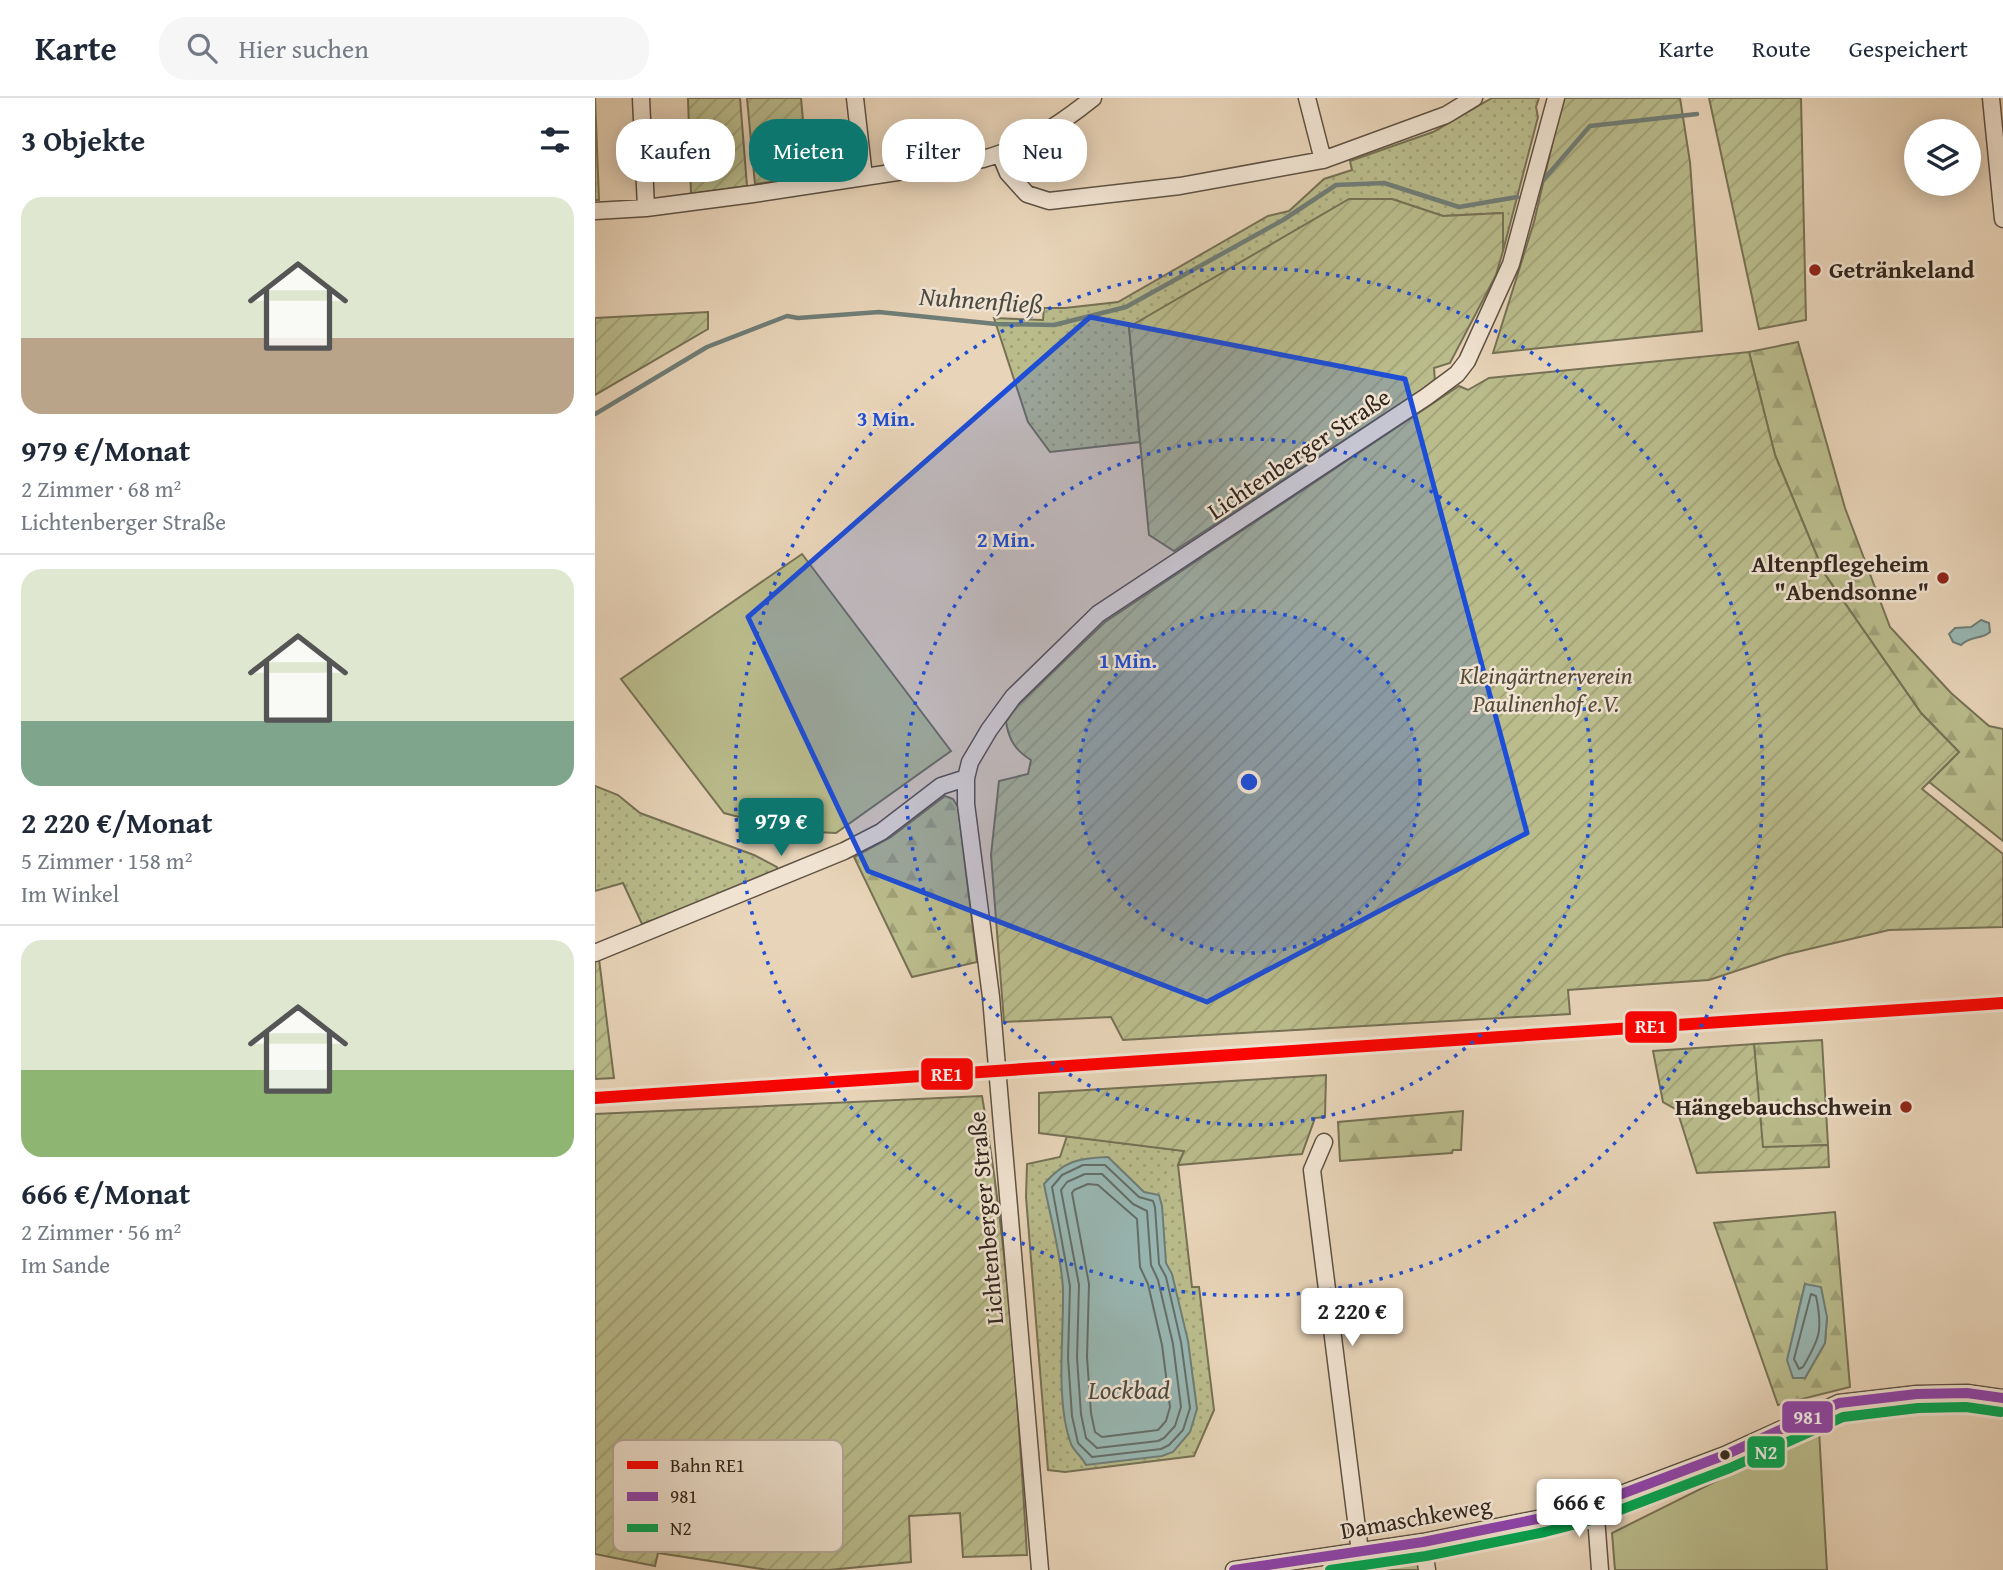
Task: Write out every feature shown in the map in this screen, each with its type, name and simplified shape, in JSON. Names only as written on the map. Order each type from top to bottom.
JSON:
[{"type":"street","points":[[641,98],[646,208]]},
{"type":"street","points":[[855,98],[857,119]]},
{"type":"street","points":[[1064,119],[1093,98]]},
{"type":"street","points":[[1307,98],[1322,160]]},
{"type":"street","points":[[1016,182],[1027,194],[1049,201],[1180,186],[1322,160],[1446,115],[1474,98]]},
{"type":"street","name":"Lichtenberger Straße","points":[[1040,1570],[991,997],[966,804],[966,778],[970,762],[1013,697],[1098,614],[1457,374],[1467,361],[1511,264],[1556,98]]},
{"type":"street","points":[[1991,98],[2003,219]]},
{"type":"street","points":[[868,176],[956,164],[999,154]]},
{"type":"street","points":[[595,211],[646,208],[829,182]]},
{"type":"street","points":[[595,953],[844,851],[881,832],[941,786],[966,778]]},
{"type":"street","points":[[1324,1142],[1312,1170],[1360,1552]]},
{"type":"street","name":"Damaschkeweg","points":[[1234,1570],[1302,1566],[1595,1504],[1712,1460],[1839,1403],[1917,1394],[1968,1393],[2003,1398]]},
{"type":"street","points":[[1595,1504],[1600,1570]]},
{"type":"street","points":[[1423,1542],[1427,1570]]},
{"type":"highlighted area","points":[[1090,317],[1405,379],[1527,833],[1207,1002],[868,871],[748,617]]},
{"type":"green space","points":[[595,98],[599,200],[595,200]]},
{"type":"green space","points":[[688,98],[740,98],[747,186],[691,194],[691,182],[735,182],[735,119],[689,119]]},
{"type":"green space","points":[[747,98],[801,98],[803,119],[749,120]]},
{"type":"green space","points":[[1492,98],[1539,98],[1536,107],[1538,117],[1503,251],[1502,213],[1443,216],[1392,199],[1129,327],[1140,442],[1050,452],[1028,422],[994,318],[1043,320],[1044,308],[1118,302],[1268,216],[1289,211],[1324,179],[1352,170],[1350,161],[1433,132]]},
{"type":"green space","points":[[1563,98],[1680,98],[1690,162],[1702,331],[1493,353],[1534,222]]},
{"type":"green space","points":[[1709,98],[1801,98],[1806,320],[1759,329]]},
{"type":"green space","points":[[1349,199],[1392,199],[1443,216],[1503,213],[1503,251],[1496,275],[1450,363],[1434,368],[1435,381],[1174,551],[1149,535],[1129,327]]},
{"type":"green space","points":[[708,312],[708,329],[595,395],[595,318]]},
{"type":"green space","points":[[1798,342],[1845,508],[1890,627],[1951,693],[1989,726],[2003,729],[2003,841],[1929,782],[1959,752],[1921,713],[1824,573],[1775,455],[1749,352]]},
{"type":"green space","name":"Kleingärtnerverein Paulinenhof e.V.","points":[[1749,352],[1775,455],[1824,573],[1921,713],[1959,752],[1922,789],[2003,854],[2003,927],[1889,930],[1784,955],[1709,980],[1568,990],[1570,1014],[1123,1040],[1111,1017],[1004,1022],[991,855],[999,781],[1028,774],[1031,760],[1014,744],[1006,722],[1017,706],[1105,622],[1459,386],[1468,390],[1489,378]]},
{"type":"green space","points":[[802,554],[951,751],[836,833],[793,831],[724,813],[621,679]]},
{"type":"green space","points":[[595,786],[618,795],[640,813],[754,855],[777,867],[777,874],[642,924],[623,883],[595,891]]},
{"type":"green space","points":[[945,796],[953,799],[958,807],[977,962],[912,977],[854,857],[891,837]]},
{"type":"green space","points":[[599,959],[614,1078],[595,1079],[595,961]]},
{"type":"green space","points":[[1822,1040],[1828,1145],[1762,1148],[1754,1044]]},
{"type":"green space","points":[[1754,1044],[1763,1147],[1828,1145],[1829,1167],[1697,1173],[1677,1110],[1663,1102],[1653,1051]]},
{"type":"green space","points":[[1326,1075],[1325,1117],[1315,1118],[1302,1154],[1178,1165],[1184,1151],[1039,1133],[1039,1093]]},
{"type":"green space","points":[[982,1096],[1005,1267],[1016,1382],[1027,1555],[963,1557],[960,1513],[909,1516],[911,1562],[829,1570],[768,1570],[658,1553],[655,1566],[595,1554],[595,1114]]},
{"type":"green space","points":[[1463,1111],[1461,1150],[1453,1150],[1452,1153],[1340,1161],[1338,1122]]},
{"type":"green space","name":"Lockbad","points":[[1067,1136],[1185,1151],[1178,1165],[1192,1287],[1199,1287],[1214,1410],[1194,1456],[1065,1472],[1048,1470],[1026,1197],[1027,1164],[1060,1157]]},
{"type":"green space","points":[[1835,1212],[1850,1387],[1778,1405],[1714,1223]],"holes":[[[1805,1284],[1827,1317],[1825,1343],[1805,1378],[1796,1322]]]},
{"type":"green space","points":[[1819,1430],[1827,1570],[1615,1570],[1612,1533]]},
{"type":"green space","points":[[1415,1560],[1420,1562],[1421,1570],[1360,1570]]},
{"type":"water","points":[[1981,620],[1989,623],[1990,632],[1961,645],[1953,642],[1949,634],[1955,628],[1971,627]]},
{"type":"water","name":"Lockbad","points":[[1108,1157],[1144,1192],[1159,1195],[1166,1263],[1172,1274],[1188,1341],[1197,1409],[1190,1432],[1173,1452],[1162,1456],[1086,1465],[1071,1444],[1063,1408],[1062,1278],[1044,1184],[1058,1170],[1072,1162]]},
{"type":"water","points":[[1805,1284],[1821,1287],[1827,1317],[1825,1343],[1805,1378],[1793,1378],[1787,1360]]},
{"type":"waterway","name":"Nuhnenfließ","points":[[1539,185],[1590,126],[1697,114]]},
{"type":"waterway","name":"Nuhnenfließ","points":[[595,414],[707,347],[787,316],[798,318],[879,312],[996,324],[1054,325],[1126,307],[1283,220],[1336,185],[1384,183],[1459,207],[1517,197]]},
{"type":"rail line","name":"RE1","points":[[595,1098],[2003,1003]]},
{"type":"transit line","name":"981","points":[[1234,1570],[1423,1542],[1542,1518],[1595,1504],[1725,1455],[1839,1403],[1917,1394],[1967,1393],[2003,1398]]},
{"type":"transit line","name":"N2","points":[[1330,1570],[1426,1556],[1599,1518],[1730,1468],[1843,1417],[1918,1408],[1966,1407],[2001,1412]]},
{"type":"place","name":"Getränkeland","points":[[1815,270]]},
{"type":"place","name":"Altenpflegeheim \"Abendsonne\"","points":[[1943,578]]},
{"type":"place","name":"Hängebauchschwein","points":[[1906,1107]]}]
